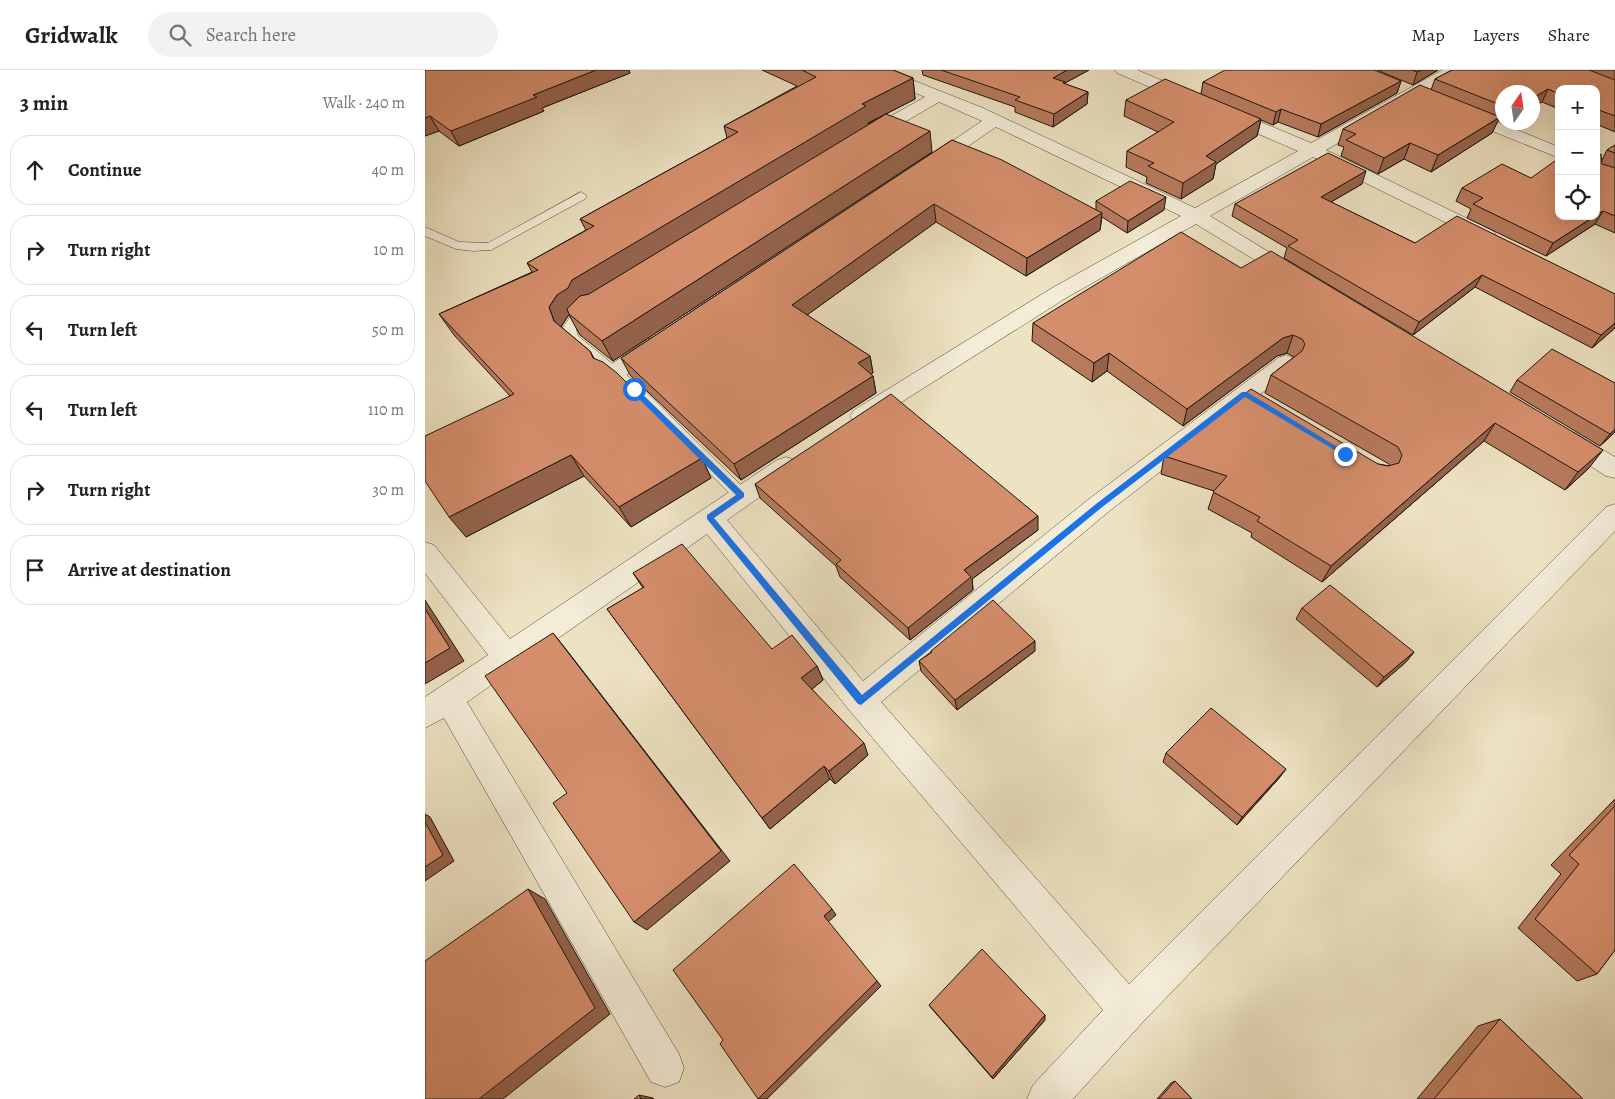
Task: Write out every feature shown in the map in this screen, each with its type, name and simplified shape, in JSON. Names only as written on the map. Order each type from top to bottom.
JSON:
[{"type":"street","points":[[873,70],[994,120],[1197,216],[1307,283]]},
{"type":"street","points":[[1123,70],[1312,150],[1502,243]]},
{"type":"street","points":[[847,426],[1059,293],[1455,70]]},
{"type":"street","points":[[851,147],[938,96]]},
{"type":"street","points":[[1450,107],[1555,151]]},
{"type":"street","points":[[917,172],[994,120]]},
{"type":"street","points":[[591,308],[608,298]]},
{"type":"street","points":[[614,373],[671,334]]},
{"type":"street","points":[[861,701],[1099,506],[1253,399],[1286,363]]},
{"type":"street","points":[[1547,428],[1615,469]]},
{"type":"street","points":[[665,1068],[437,706],[741,495],[806,453]]},
{"type":"street","points":[[1047,1099],[1128,1011],[1615,514]]},
{"type":"street","points":[[709,517],[861,701],[1128,1011]]},
{"type":"street","points":[[425,553],[507,657]]},
{"type":"lane","points":[[425,231],[457,246],[474,249],[491,246],[581,196]]},
{"type":"lane","points":[[591,308],[575,320],[569,328],[572,338],[634,389],[741,495]]},
{"type":"building","points":[[425,70],[596,70],[533,95],[537,97],[451,131],[430,116],[425,118]]},
{"type":"building","points":[[802,70],[893,70],[913,78],[862,104],[866,106],[572,280],[568,288],[557,295],[549,307],[554,321],[590,351],[593,358],[603,362],[617,373],[702,458],[619,507],[571,455],[449,517],[425,481],[425,436],[514,394],[439,314],[538,270],[527,263],[594,226],[580,219],[738,132],[724,126],[816,77]]},
{"type":"building","points":[[941,70],[1067,70],[1053,78],[1088,92],[1054,114],[1015,100],[1020,97]]},
{"type":"building","points":[[1225,70],[1374,70],[1401,81],[1321,124],[1281,109],[1276,112],[1203,82]]},
{"type":"building","points":[[1452,70],[1589,70],[1615,80],[1615,116],[1600,110],[1600,85],[1555,85],[1555,92],[1548,89],[1540,94],[1540,85],[1495,85],[1495,103],[1435,79]]},
{"type":"building","points":[[1165,79],[1261,119],[1206,156],[1216,162],[1183,183],[1148,166],[1154,163],[1127,151],[1174,122],[1126,100]]},
{"type":"building","points":[[1420,85],[1495,115],[1495,120],[1438,155],[1410,143],[1384,158],[1346,140],[1356,134],[1343,129]]},
{"type":"building","points":[[886,114],[930,131],[602,341],[569,314],[567,309],[580,296],[589,294]]},
{"type":"building","points":[[952,140],[1002,160],[1102,213],[1027,258],[934,204],[792,305],[870,356],[858,363],[873,376],[734,464],[621,358]]},
{"type":"building","points":[[1615,145],[1615,153],[1607,150]]},
{"type":"building","points":[[1328,153],[1366,171],[1321,197],[1415,243],[1457,216],[1615,294],[1615,323],[1601,335],[1482,275],[1419,322],[1288,246],[1298,240],[1235,204]]},
{"type":"building","points":[[1600,155],[1602,164],[1615,168],[1615,216],[1603,211],[1600,213]]},
{"type":"building","points":[[1555,161],[1555,220],[1589,220],[1553,243],[1473,204],[1483,198],[1462,188],[1502,164],[1531,178]]},
{"type":"building","points":[[1130,181],[1166,197],[1128,221],[1096,201]]},
{"type":"building","points":[[1181,232],[1241,268],[1271,251],[1603,450],[1578,472],[1495,423],[1331,566],[1257,521],[1260,517],[1213,492],[1227,476],[1164,456],[1251,389],[1378,464],[1388,466],[1399,463],[1402,455],[1398,447],[1271,375],[1302,351],[1305,344],[1302,339],[1293,335],[1283,338],[1187,409],[1109,353],[1094,363],[1033,323]]},
{"type":"building","points":[[1552,349],[1615,383],[1615,429],[1610,434],[1517,380]]},
{"type":"building","points":[[891,394],[1038,516],[964,570],[971,577],[908,628],[836,564],[841,560],[755,484]]},
{"type":"building","points":[[682,544],[772,649],[792,635],[817,666],[801,678],[864,743],[829,771],[824,766],[762,818],[607,609],[644,587],[633,573]]},
{"type":"building","points":[[1330,585],[1414,652],[1384,677],[1302,608]]},
{"type":"building","points":[[993,600],[1035,641],[955,700],[919,661]]},
{"type":"building","points":[[425,609],[450,648],[425,663]]},
{"type":"building","points":[[553,633],[721,851],[634,922],[553,803],[567,793],[485,676]]},
{"type":"building","points":[[1211,708],[1286,769],[1242,817],[1166,753]]},
{"type":"building","points":[[1615,806],[1615,950],[1597,974],[1535,919],[1579,864],[1569,855]]},
{"type":"building","points":[[425,822],[443,855],[425,867]]},
{"type":"building","points":[[794,864],[832,909],[824,916],[877,981],[758,1099],[720,1044],[723,1040],[673,970]]},
{"type":"building","points":[[528,889],[595,1008],[479,1099],[425,1099],[425,961]]},
{"type":"building","points":[[982,949],[1045,1015],[992,1077],[929,1005]]},
{"type":"building","points":[[1500,1019],[1583,1099],[1434,1099]]},
{"type":"building","points":[[1175,1081],[1192,1099],[1159,1099]]},
{"type":"route","points":[[634,389],[741,495],[709,517],[861,701],[1099,506],[1245,394],[1345,454]]}]
